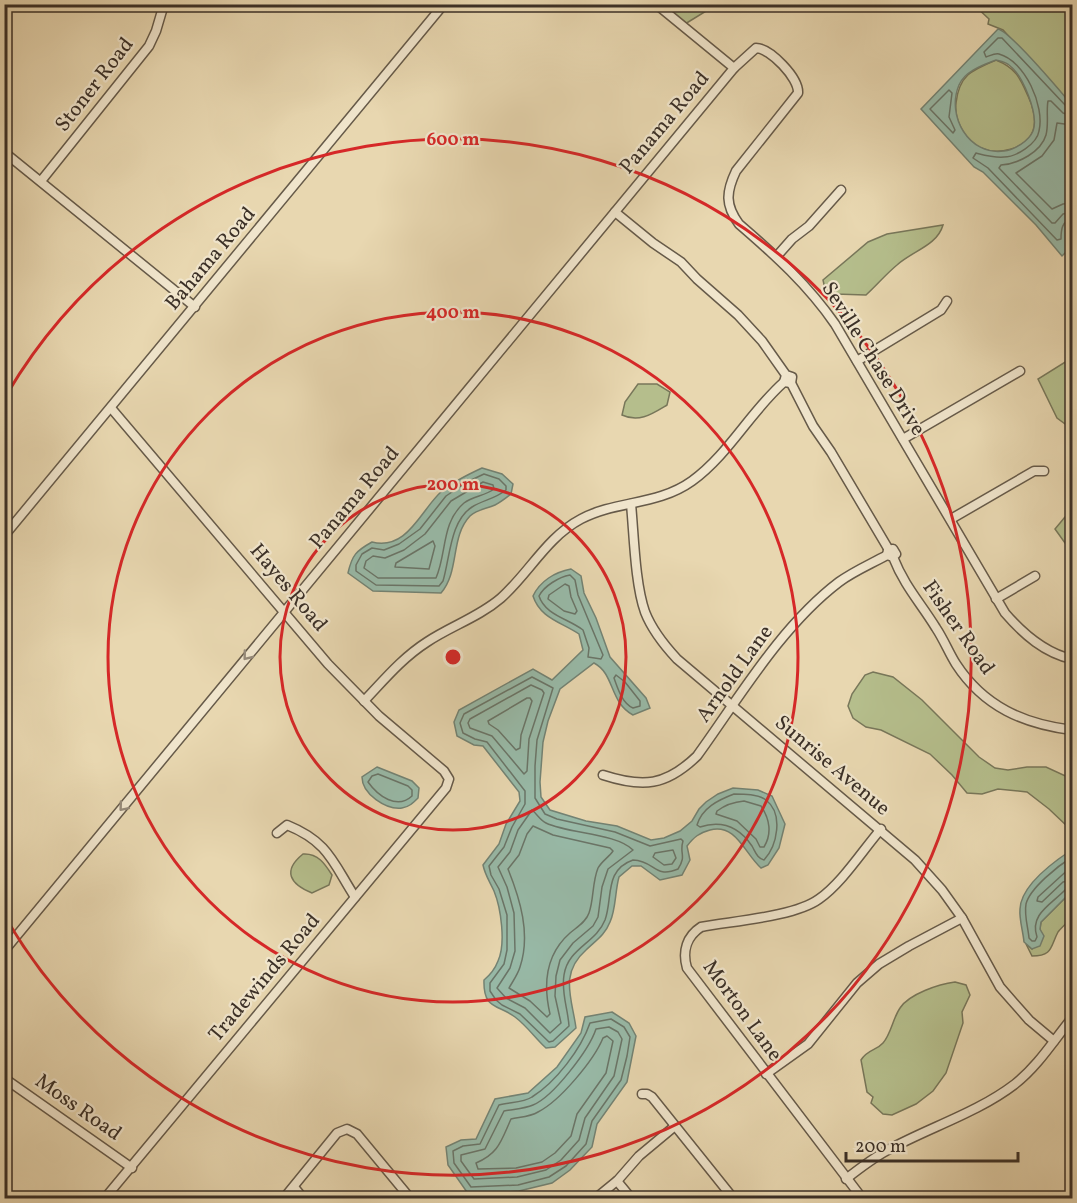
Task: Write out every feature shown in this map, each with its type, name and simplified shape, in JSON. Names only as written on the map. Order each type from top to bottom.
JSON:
[{"type":"street","name":"Stoner Road","points":[[41,181],[149,46],[164,4]]},
{"type":"street","name":"Bahama Road","points":[[4,536],[444,4]]},
{"type":"street","points":[[656,4],[735,68]]},
{"type":"street","name":"Seville Chase Drive","points":[[735,68],[752,50],[761,48],[767,51],[794,78],[798,87],[796,98],[736,171],[728,194],[728,205],[739,224],[777,256],[822,305],[951,519],[996,599],[1015,624],[1034,641],[1056,655],[1072,659]]},
{"type":"street","name":"Panama Road","points":[[4,951],[735,68]]},
{"type":"street","points":[[4,152],[195,307]]},
{"type":"street","points":[[777,256],[792,239],[809,226],[841,190]]},
{"type":"street","name":"Fisher Road","points":[[615,212],[681,262],[731,308],[762,341],[831,452],[910,593],[940,633],[958,667],[975,688],[1013,715],[1031,722],[1072,730]]},
{"type":"street","points":[[856,361],[941,310],[948,301]]},
{"type":"street","points":[[903,440],[1020,371]]},
{"type":"street","points":[[364,701],[412,651],[488,608],[501,598],[565,529],[580,519],[606,508],[664,496],[690,483],[719,458],[787,380]]},
{"type":"street","name":"Hayes Road","points":[[111,408],[328,664],[364,701],[444,771],[449,779]]},
{"type":"street","points":[[951,519],[1034,471],[1044,471]]},
{"type":"street","name":"Sunrise Avenue","points":[[632,504],[640,591],[653,629],[677,659],[881,829],[927,873],[962,918],[1000,987],[1023,1014],[1054,1041]]},
{"type":"street","name":"Arnold Lane","points":[[603,775],[623,781],[656,782],[686,768],[698,756],[782,639],[806,611],[840,582],[890,554]]},
{"type":"street","points":[[996,599],[1035,576]]},
{"type":"street","name":"Tradewinds Road","points":[[105,1198],[446,788],[449,779]]},
{"type":"street","points":[[277,833],[287,825],[296,828],[328,850],[355,897]]},
{"type":"street","name":"Morton Lane","points":[[862,1198],[687,968],[684,959],[689,938],[701,927],[782,912],[817,900],[830,890],[881,829]]},
{"type":"street","points":[[766,1074],[808,1044],[856,983],[866,974],[894,954],[962,918]]},
{"type":"street","points":[[846,1179],[891,1148],[940,1126],[1001,1094],[1030,1070],[1072,1018]]},
{"type":"street","name":"Moss Road","points":[[4,1078],[132,1168]]},
{"type":"street","points":[[642,1094],[652,1097],[732,1198]]},
{"type":"street","points":[[596,1198],[617,1181],[639,1156],[675,1126]]},
{"type":"street","points":[[284,1198],[337,1133],[347,1129],[357,1134],[410,1198]]},
{"type":"street","points":[[714,1176],[720,1191],[726,1198]]},
{"type":"street","points":[[617,1181],[631,1198]]},
{"type":"street","points":[[294,1187],[303,1198]]},
{"type":"street","points":[[1061,1198],[1072,1195]]},
{"type":"green space","points":[[661,5],[716,5],[685,24]]},
{"type":"green space","points":[[974,5],[1072,5],[1072,105],[1003,30],[988,24],[989,19]]},
{"type":"green space","points":[[996,60],[1008,66],[1020,79],[1031,104],[1035,123],[1033,131],[1024,143],[1003,151],[981,148],[970,141],[959,123],[956,109],[960,86],[968,75]]},
{"type":"green space","points":[[943,225],[930,243],[903,260],[866,295],[835,294],[825,289],[823,280],[868,242],[887,234]]},
{"type":"green space","points":[[1071,349],[1072,429],[1057,418],[1038,379],[1067,361]]},
{"type":"green space","points":[[638,384],[657,384],[670,392],[667,405],[640,418],[622,415],[625,402]]},
{"type":"green space","points":[[1072,516],[1072,549],[1055,529],[1065,517]]},
{"type":"green space","points":[[873,672],[893,677],[922,700],[979,757],[995,768],[1008,770],[1046,767],[1072,779],[1072,835],[1069,828],[1027,792],[998,789],[982,794],[967,793],[930,754],[881,730],[866,727],[853,718],[848,706],[852,694],[865,675]]},
{"type":"green space","points":[[303,854],[313,855],[324,863],[332,875],[329,885],[312,893],[298,886],[291,876],[291,871],[296,860]]},
{"type":"green space","points":[[1072,891],[1072,918],[1058,932],[1050,950],[1039,956],[1032,956],[1026,944],[1032,949],[1041,922]]},
{"type":"green space","points":[[955,982],[966,985],[970,995],[962,1012],[963,1023],[946,1073],[933,1091],[916,1104],[892,1115],[883,1114],[871,1103],[873,1097],[867,1092],[861,1060],[883,1043],[898,1012],[910,998],[925,990]]},
{"type":"water","points":[[998,29],[1013,40],[1072,105],[1072,223],[1067,233],[1069,249],[1062,256],[1036,225],[983,172],[974,167],[921,109]],"holes":[[[996,60],[1008,64],[1020,77],[1034,115],[1033,131],[1028,138],[1017,147],[1004,151],[991,151],[971,140],[958,121],[956,109],[959,85],[965,76]]]},
{"type":"water","points":[[482,468],[502,474],[513,484],[511,494],[495,505],[479,510],[464,524],[457,544],[451,575],[441,593],[373,591],[348,573],[353,558],[362,548],[372,542],[384,543],[404,535],[442,491]]},
{"type":"water","points":[[571,569],[581,576],[584,593],[610,657],[646,698],[650,708],[633,715],[625,709],[606,674],[594,663],[560,689],[543,742],[541,797],[550,810],[586,821],[617,826],[651,840],[664,838],[680,831],[692,821],[706,802],[733,788],[758,790],[772,796],[785,824],[779,848],[768,865],[761,868],[733,835],[719,829],[700,834],[687,846],[690,860],[682,875],[660,880],[641,866],[632,866],[619,877],[608,927],[572,968],[569,987],[576,1028],[555,1047],[546,1048],[519,1021],[493,1005],[486,997],[484,990],[484,980],[498,961],[502,936],[497,898],[483,865],[499,844],[506,824],[520,801],[519,792],[483,746],[474,745],[457,736],[454,722],[459,710],[533,669],[552,680],[583,650],[579,634],[546,615],[533,596],[549,578]]},
{"type":"water","points":[[377,767],[412,781],[419,788],[418,798],[409,806],[402,808],[382,804],[376,800],[366,789],[362,777]]},
{"type":"water","points":[[1070,851],[1072,853],[1072,891],[1041,922],[1040,929],[1044,936],[1040,946],[1032,949],[1024,942],[1020,917],[1022,900],[1039,876]]},
{"type":"water","points":[[612,1012],[629,1023],[636,1036],[627,1082],[597,1124],[592,1147],[570,1170],[552,1183],[519,1191],[469,1195],[448,1165],[446,1147],[461,1140],[476,1139],[495,1099],[528,1093],[557,1067],[581,1033],[585,1017]]}]
